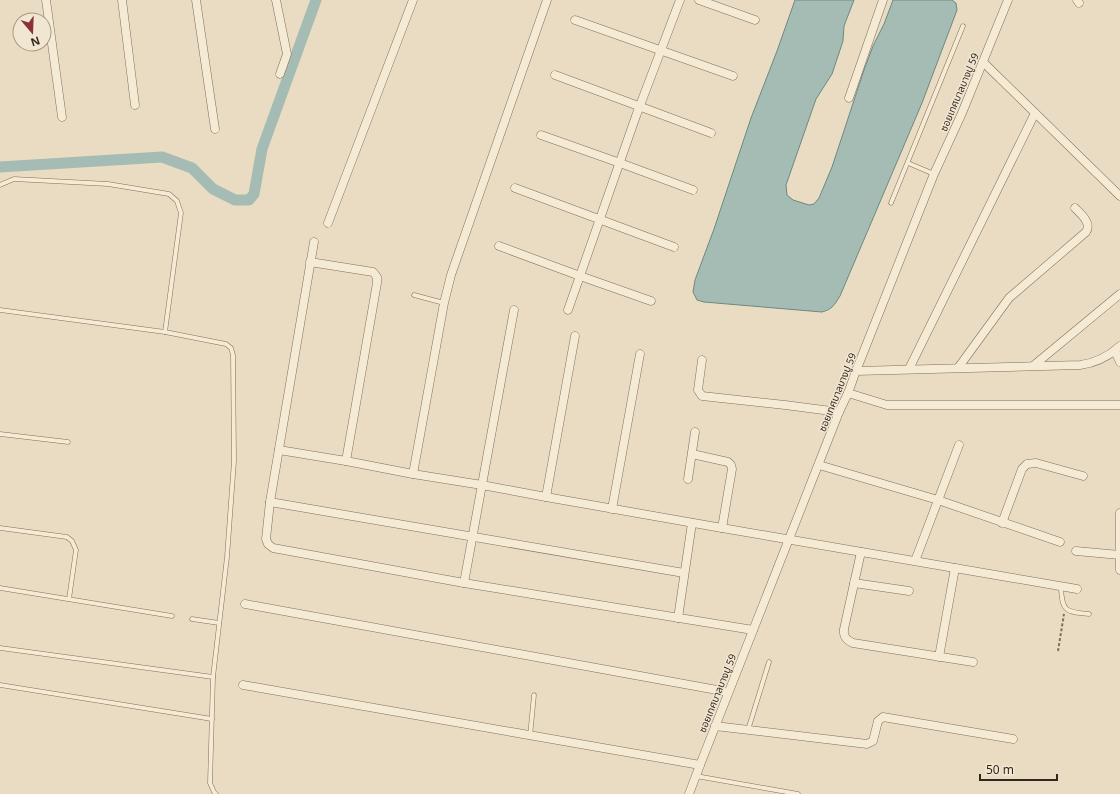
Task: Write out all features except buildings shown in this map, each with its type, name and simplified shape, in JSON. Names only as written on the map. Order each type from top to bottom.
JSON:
[{"type":"street","points":[[46,0],[62,117]]},
{"type":"street","points":[[122,0],[135,105]]},
{"type":"street","points":[[196,0],[215,129]]},
{"type":"street","points":[[276,0],[286,54],[280,74]]},
{"type":"street","points":[[328,223],[413,0]]},
{"type":"street","points":[[413,474],[444,303],[451,274],[547,0]]},
{"type":"street","points":[[568,310],[680,0]]},
{"type":"street","points":[[699,0],[755,20]]},
{"type":"street","points":[[849,98],[883,0]]},
{"type":"street","name":"ซอยเทศบาลบางปู 59","points":[[689,794],[728,692],[934,174],[962,113],[1008,0]]},
{"type":"street","points":[[575,20],[733,76]]},
{"type":"street","points":[[983,62],[1120,196]]},
{"type":"street","points":[[555,75],[711,133]]},
{"type":"street","points":[[909,370],[1035,113]]},
{"type":"street","points":[[541,135],[693,190]]},
{"type":"street","points":[[514,188],[674,247]]},
{"type":"street","points":[[958,368],[1009,298],[1086,232],[1088,225],[1075,208]]},
{"type":"street","points":[[314,242],[270,502],[266,539],[268,544],[273,548],[464,583],[753,630]]},
{"type":"street","points":[[499,246],[651,301]]},
{"type":"street","points":[[310,262],[373,272],[377,277],[376,291],[346,461]]},
{"type":"street","points":[[1033,366],[1120,294]]},
{"type":"street","points":[[464,583],[514,310]]},
{"type":"street","points":[[546,497],[575,336]]},
{"type":"street","points":[[856,371],[1090,364],[1106,357],[1117,349],[1120,362]]},
{"type":"street","points":[[612,509],[640,354]]},
{"type":"street","points":[[702,360],[698,390],[702,396],[839,412]]},
{"type":"street","points":[[848,393],[887,405],[1120,405]]},
{"type":"street","points":[[688,479],[695,432]]},
{"type":"street","points":[[915,561],[959,445]]},
{"type":"street","points":[[279,450],[1077,589]]},
{"type":"street","points":[[692,454],[728,462],[731,465],[732,469],[722,528]]},
{"type":"street","points":[[1002,523],[1022,469],[1027,464],[1036,463],[1083,476]]},
{"type":"street","points":[[819,465],[938,500],[1060,542]]},
{"type":"street","points":[[270,502],[684,573]]},
{"type":"street","points":[[1120,513],[1120,570]]},
{"type":"street","points":[[678,618],[692,523]]},
{"type":"street","points":[[1076,551],[1120,554]]},
{"type":"street","points":[[861,552],[843,633],[844,637],[848,641],[973,662]]},
{"type":"street","points":[[939,657],[955,568]]},
{"type":"street","points":[[854,583],[909,591]]},
{"type":"street","points":[[246,604],[728,692]]},
{"type":"street","points":[[243,685],[700,765]]},
{"type":"street","points":[[715,726],[867,744],[873,741],[878,721],[883,717],[1012,739]]},
{"type":"lane","points":[[892,203],[963,26]]},
{"type":"lane","points":[[908,163],[934,174]]},
{"type":"lane","points":[[0,185],[14,179],[108,184],[169,194],[173,197],[177,201],[181,213],[165,332]]},
{"type":"lane","points":[[414,295],[444,303]]},
{"type":"lane","points":[[0,310],[165,332],[226,344],[231,348],[234,461],[226,557],[213,677],[210,783],[216,794]]},
{"type":"lane","points":[[0,434],[68,442]]},
{"type":"lane","points":[[0,528],[67,537],[72,541],[76,550],[69,599]]},
{"type":"lane","points":[[1061,586],[1062,601],[1067,610],[1089,614]]},
{"type":"lane","points":[[0,588],[172,616]]},
{"type":"lane","points":[[192,619],[219,623]]},
{"type":"lane","points":[[0,648],[213,677]]},
{"type":"lane","points":[[748,730],[769,662]]},
{"type":"lane","points":[[0,685],[212,719]]},
{"type":"lane","points":[[530,736],[534,695]]},
{"type":"lane","points":[[696,776],[798,794]]},
{"type":"path","points":[[1058,651],[1065,607]]},
{"type":"water","points":[[795,0],[854,0],[844,26],[843,41],[832,74],[816,99],[786,185],[787,195],[793,200],[809,205],[814,204],[819,198],[832,167],[864,70],[893,0],[952,0],[956,3],[957,10],[922,103],[840,296],[833,306],[829,310],[822,312],[704,302],[697,300],[693,292],[695,280],[714,229],[751,118]]},
{"type":"waterway","points":[[0,167],[162,157],[192,168],[213,189],[235,200],[249,200],[254,194],[262,149],[316,0]]}]
